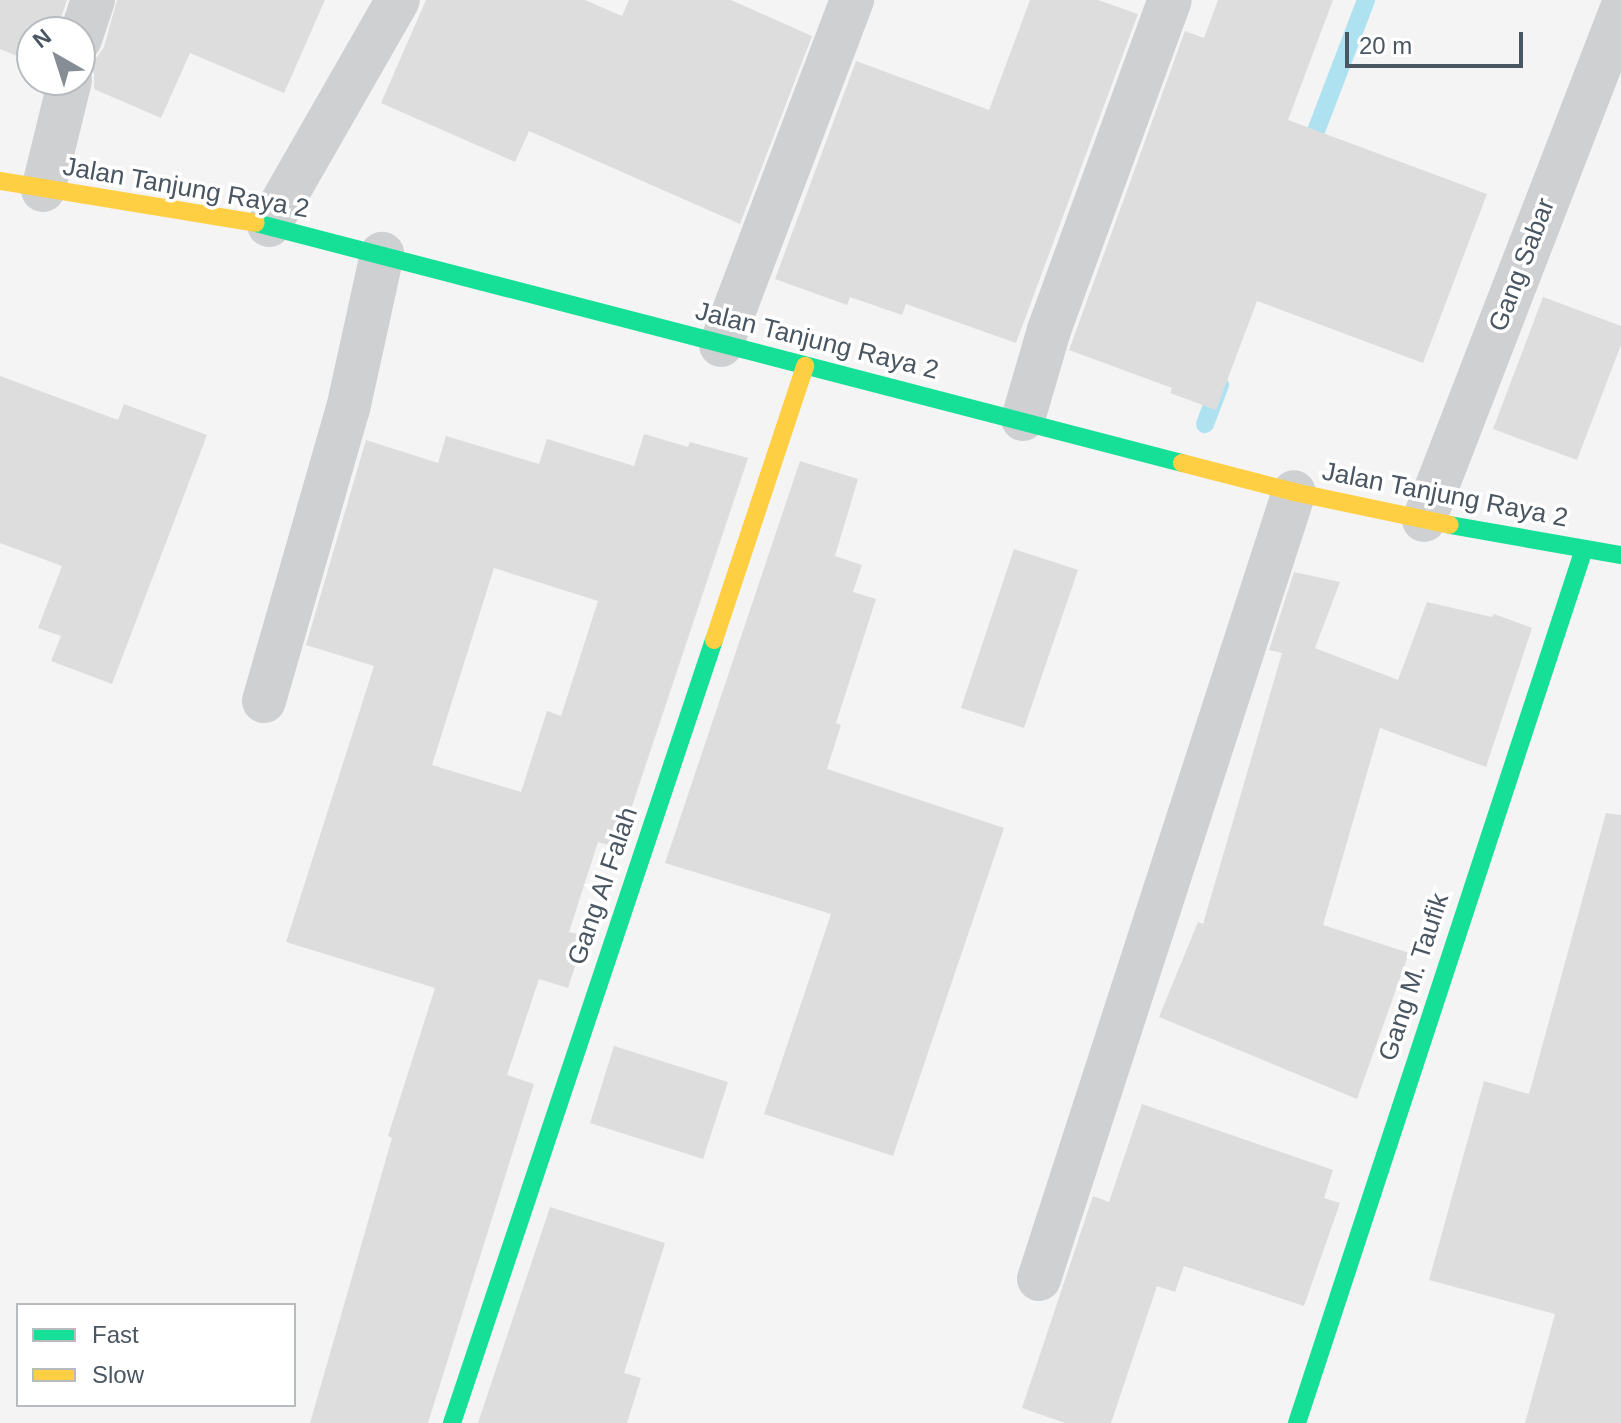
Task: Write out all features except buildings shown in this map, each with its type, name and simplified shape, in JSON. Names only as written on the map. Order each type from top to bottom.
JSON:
[{"type":"street","points":[[269,225],[398,0]]},
{"type":"street","points":[[721,345],[852,0]]},
{"type":"street","points":[[1023,419],[1049,330],[1170,0]]},
{"type":"street","name":"Gang Sabar","points":[[1424,520],[1621,11]]},
{"type":"street","points":[[43,190],[66,96]]},
{"type":"street","name":"Jalan Tanjung Raya 2","points":[[0,181],[269,225],[1294,492],[1424,520],[1621,555]]},
{"type":"street","points":[[264,701],[348,409],[382,254]]},
{"type":"street","name":"Gang Al Falah","points":[[452,1423],[805,366]]},
{"type":"street","points":[[1039,1279],[1294,492]]},
{"type":"street","name":"Gang M. Taufik","points":[[1297,1423],[1584,549]]},
{"type":"waterway","points":[[1308,152],[1366,0]]},
{"type":"waterway","points":[[1205,424],[1220,385]]},
{"type":"traffic: fast","points":[[256,223],[1182,463]]},
{"type":"traffic: fast","points":[[1450,525],[1621,555]]},
{"type":"traffic: fast","points":[[1297,1423],[1584,549]]},
{"type":"traffic: fast","points":[[452,1423],[714,640]]},
{"type":"traffic: slow","points":[[0,181],[256,223]]},
{"type":"traffic: slow","points":[[714,640],[805,366]]},
{"type":"traffic: slow","points":[[1182,463],[1294,492],[1450,525]]}]
